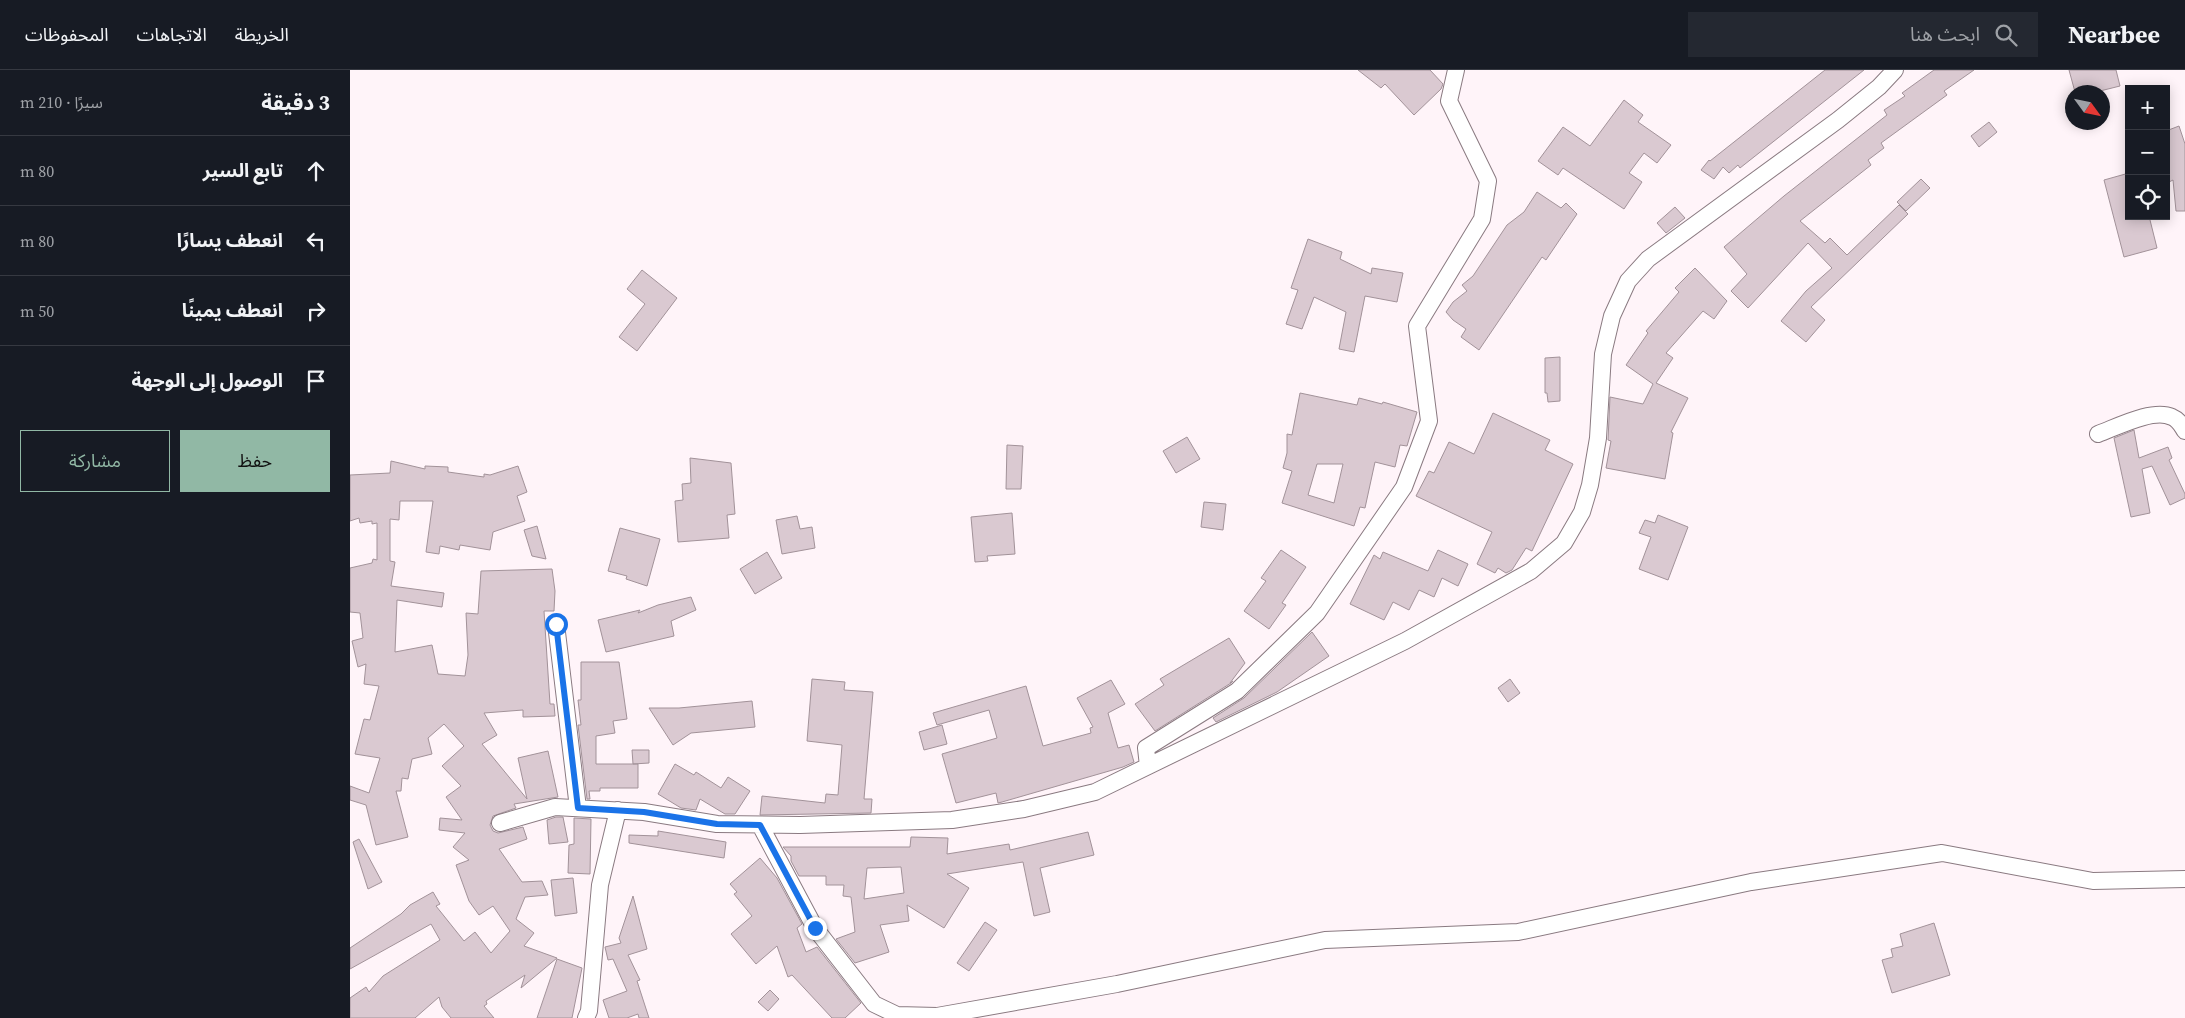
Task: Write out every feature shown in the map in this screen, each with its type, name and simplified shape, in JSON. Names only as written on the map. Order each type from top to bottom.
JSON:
[{"type":"street","points":[[1148,766],[1146,748],[1236,691],[1317,613],[1404,487],[1428,420],[1417,326],[1482,219],[1488,181],[1449,101],[1456,70]]},
{"type":"street","points":[[500,822],[556,807],[644,812],[717,824],[760,825],[952,820],[1024,810],[1094,792],[1405,641],[1531,571],[1564,543],[1582,512],[1590,486],[1598,438],[1603,354],[1612,316],[1628,281],[1648,259],[1838,120],[1879,87],[1895,70]]},
{"type":"street","points":[[2098,434],[2149,416],[2170,416],[2179,421],[2185,431]]},
{"type":"street","points":[[556,624],[578,808]]},
{"type":"street","points":[[586,1018],[589,1011],[595,959],[600,885],[618,810]]},
{"type":"street","points":[[760,825],[815,928],[874,1004],[897,1016],[937,1016],[1117,984],[1325,940],[1518,932],[1751,882],[1942,853],[2093,881],[2185,879]]},
{"type":"building","points":[[1358,70],[1430,70],[1443,84],[1441,89],[1414,115],[1385,84],[1381,88]]},
{"type":"building","points":[[1825,70],[1864,70],[1740,168],[1738,165],[1729,173],[1723,167],[1714,179],[1701,170],[1709,160]]},
{"type":"building","points":[[1934,70],[1974,70],[1944,91],[1947,95],[1881,143],[1884,148],[1868,160],[1871,165],[1800,221],[1825,243],[1830,238],[1847,255],[1899,205],[1908,214],[1811,307],[1825,320],[1806,342],[1781,321],[1806,291],[1832,268],[1808,243],[1748,308],[1731,291],[1747,274],[1724,247],[1784,196],[1887,115],[1884,110],[1905,96],[1902,93]]},
{"type":"building","points":[[2069,70],[2116,70],[2120,86],[2110,88],[2110,85],[2073,85]]},
{"type":"building","points":[[1624,100],[1643,115],[1638,122],[1671,145],[1657,163],[1644,153],[1629,173],[1642,182],[1624,209],[1563,168],[1558,175],[1538,161],[1563,127],[1590,146]]},
{"type":"building","points":[[1989,122],[1997,132],[1979,147],[1971,136]]},
{"type":"building","points":[[2179,126],[2185,144],[2185,211],[2176,211],[2173,180],[2170,182],[2170,129]]},
{"type":"building","points":[[2125,174],[2125,220],[2150,220],[2157,248],[2124,257],[2104,180]]},
{"type":"building","points":[[1921,179],[1930,188],[1906,211],[1897,202]]},
{"type":"building","points":[[1537,192],[1561,208],[1566,203],[1577,214],[1546,260],[1542,257],[1479,350],[1461,337],[1466,329],[1453,320],[1446,312],[1453,302],[1467,291],[1462,285],[1473,276],[1507,225],[1524,212]]},
{"type":"building","points":[[1675,207],[1685,218],[1666,233],[1657,223]]},
{"type":"building","points":[[1308,239],[1342,252],[1340,259],[1371,274],[1372,268],[1403,273],[1397,302],[1365,296],[1354,352],[1339,349],[1346,312],[1314,297],[1302,329],[1286,324],[1298,290],[1291,288]]},
{"type":"building","points":[[1695,268],[1727,301],[1714,319],[1703,311],[1666,353],[1673,358],[1656,383],[1688,398],[1671,432],[1673,433],[1665,479],[1606,468],[1611,441],[1608,440],[1610,397],[1643,404],[1653,384],[1626,365],[1648,333],[1646,331],[1679,292],[1675,288]]},
{"type":"building","points":[[642,270],[677,298],[637,351],[619,337],[645,304],[627,289]]},
{"type":"building","points":[[1560,357],[1560,401],[1548,402],[1547,393],[1545,393],[1545,358]]},
{"type":"building","points":[[1300,393],[1357,405],[1359,398],[1382,404],[1383,402],[1417,412],[1407,446],[1400,445],[1395,467],[1375,462],[1365,508],[1360,507],[1354,526],[1282,503],[1292,471],[1283,468],[1287,453],[1287,434],[1292,435]],"holes":[[[1317,464],[1343,464],[1334,503],[1308,495]]]},
{"type":"building","points":[[1493,413],[1550,440],[1545,450],[1573,464],[1532,551],[1526,548],[1512,570],[1506,573],[1498,568],[1495,573],[1477,564],[1492,532],[1416,496],[1429,471],[1434,473],[1449,442],[1474,454]]},
{"type":"building","points":[[2134,430],[2139,458],[2168,447],[2172,458],[2169,460],[2185,494],[2185,498],[2170,505],[2152,466],[2142,469],[2150,513],[2131,517],[2114,438]]},
{"type":"building","points":[[1187,437],[1200,459],[1176,473],[1163,451]]},
{"type":"building","points":[[1007,445],[1023,446],[1021,489],[1006,489]]},
{"type":"building","points":[[690,458],[731,463],[735,514],[727,515],[729,538],[678,542],[675,501],[683,500],[682,484],[691,483]]},
{"type":"building","points":[[391,461],[425,469],[425,466],[448,467],[448,472],[484,477],[484,474],[490,475],[518,466],[527,492],[517,496],[525,521],[493,532],[490,550],[460,545],[459,550],[440,546],[439,554],[426,552],[433,501],[400,501],[399,520],[390,519],[390,561],[395,562],[391,586],[444,593],[442,607],[397,600],[395,652],[432,645],[438,674],[465,676],[468,655],[466,613],[478,614],[481,571],[552,569],[555,591],[554,611],[544,611],[550,704],[554,704],[555,716],[523,717],[523,710],[484,713],[497,735],[482,744],[527,799],[518,758],[548,751],[558,797],[514,804],[516,808],[493,816],[490,825],[493,831],[498,833],[523,827],[527,839],[499,849],[522,882],[542,881],[548,895],[525,897],[516,919],[534,933],[524,946],[557,958],[521,988],[525,975],[486,1001],[487,1004],[484,1006],[494,1018],[451,1018],[442,1007],[439,997],[415,1018],[350,1018],[350,998],[366,987],[369,992],[383,976],[440,940],[431,924],[350,969],[350,948],[401,914],[410,905],[433,892],[440,904],[436,906],[464,941],[475,932],[491,953],[510,931],[493,906],[479,915],[469,901],[456,865],[469,860],[453,847],[465,833],[439,830],[440,818],[462,820],[446,797],[461,786],[442,766],[464,746],[444,724],[428,738],[432,754],[412,759],[408,779],[402,778],[401,791],[396,791],[408,837],[376,845],[366,805],[350,800],[350,786],[369,793],[380,758],[355,754],[364,719],[370,720],[379,686],[364,684],[366,664],[358,667],[352,641],[363,638],[360,613],[350,612],[350,568],[372,563],[373,559],[377,560],[377,523],[372,524],[372,521],[360,523],[359,518],[350,521],[350,475],[390,473]]},
{"type":"building","points":[[1204,502],[1226,504],[1223,530],[1201,527]]},
{"type":"building","points":[[1012,513],[1015,554],[987,556],[988,561],[975,562],[971,517]]},
{"type":"building","points":[[1658,515],[1688,527],[1668,580],[1639,569],[1651,537],[1639,533],[1645,520],[1655,523]]},
{"type":"building","points":[[797,516],[800,529],[812,527],[815,548],[782,554],[776,520]]},
{"type":"building","points":[[537,526],[546,559],[532,556],[524,530]]},
{"type":"building","points":[[620,528],[660,539],[647,586],[626,579],[627,576],[608,571]]},
{"type":"building","points":[[1281,550],[1306,567],[1282,603],[1286,605],[1269,629],[1244,611],[1266,581],[1261,578]]},
{"type":"building","points":[[1438,550],[1468,564],[1458,586],[1442,578],[1434,597],[1419,590],[1409,610],[1393,602],[1384,620],[1350,604],[1374,555],[1380,559],[1383,552],[1428,571]]},
{"type":"building","points":[[767,552],[782,578],[755,594],[740,569]]},
{"type":"building","points":[[691,597],[696,610],[671,621],[674,636],[606,652],[598,620],[640,610],[638,613],[658,605]]},
{"type":"building","points":[[1312,632],[1329,656],[1277,692],[1216,722],[1213,718],[1244,698]]},
{"type":"building","points":[[1229,638],[1245,663],[1230,683],[1233,681],[1231,683],[1155,731],[1135,704],[1164,685],[1160,679]]},
{"type":"building","points":[[581,662],[619,662],[627,719],[613,721],[615,733],[596,736],[596,764],[638,764],[638,788],[600,788],[600,791],[589,791],[590,799],[587,799],[578,725],[581,725],[578,700],[581,700]]},
{"type":"building","points":[[812,679],[845,682],[844,690],[873,692],[864,799],[872,799],[871,813],[760,815],[762,796],[825,803],[826,794],[838,795],[842,745],[807,741]]},
{"type":"building","points":[[1510,679],[1520,693],[1508,702],[1498,688]]},
{"type":"building","points":[[1111,680],[1125,704],[1108,713],[1118,748],[1129,745],[1134,762],[1123,767],[998,803],[996,793],[956,803],[942,754],[997,738],[989,710],[937,725],[933,713],[1026,686],[1043,746],[1091,733],[1090,728],[1093,727],[1077,698]]},
{"type":"building","points":[[752,701],[755,727],[691,733],[673,745],[649,708],[679,708]]},
{"type":"building","points":[[942,725],[947,744],[924,750],[919,732]]},
{"type":"building","points":[[632,750],[649,750],[649,763],[633,764]]},
{"type":"building","points":[[675,764],[694,775],[696,772],[721,788],[728,777],[750,791],[735,814],[725,814],[700,799],[696,810],[681,808],[658,794]]},
{"type":"building","points":[[563,817],[568,842],[549,844],[547,820]]},
{"type":"building","points":[[574,818],[591,819],[590,874],[568,873],[569,845],[574,844]]},
{"type":"building","points":[[658,831],[726,842],[724,858],[629,843],[629,835],[658,836]]},
{"type":"building","points":[[1088,832],[1094,855],[1040,868],[1050,912],[1034,916],[1023,862],[947,874],[969,888],[944,928],[907,905],[909,921],[880,925],[889,952],[855,963],[836,939],[855,932],[851,897],[843,896],[844,885],[826,885],[826,876],[799,876],[791,861],[791,856],[783,847],[910,847],[911,837],[948,838],[947,854],[1009,844],[1010,850]],"holes":[[[901,867],[904,893],[864,899],[867,868]]]},
{"type":"building","points":[[359,839],[382,882],[368,889],[353,842]]},
{"type":"building","points":[[760,858],[777,878],[802,924],[797,928],[806,952],[817,947],[861,1003],[845,1018],[832,1018],[792,975],[788,977],[777,946],[756,964],[731,934],[752,916],[734,894],[737,892],[730,884]]},
{"type":"building","points":[[573,878],[577,913],[555,916],[551,880]]},
{"type":"building","points":[[633,896],[647,949],[628,955],[640,980],[637,981],[649,1018],[639,1018],[638,1014],[627,1018],[609,1018],[603,1000],[627,991],[613,959],[608,960],[605,947],[621,943],[619,938]]},
{"type":"building","points":[[985,922],[997,930],[969,971],[957,963]]},
{"type":"building","points":[[1934,923],[1950,975],[1892,993],[1882,960],[1893,957],[1891,949],[1903,946],[1900,934]]},
{"type":"building","points":[[557,959],[582,968],[572,1018],[537,1018]]},
{"type":"building","points":[[770,990],[779,999],[768,1011],[758,1002]]},
{"type":"route","points":[[556,624],[578,808],[644,812],[717,824],[760,825],[815,928]]}]
